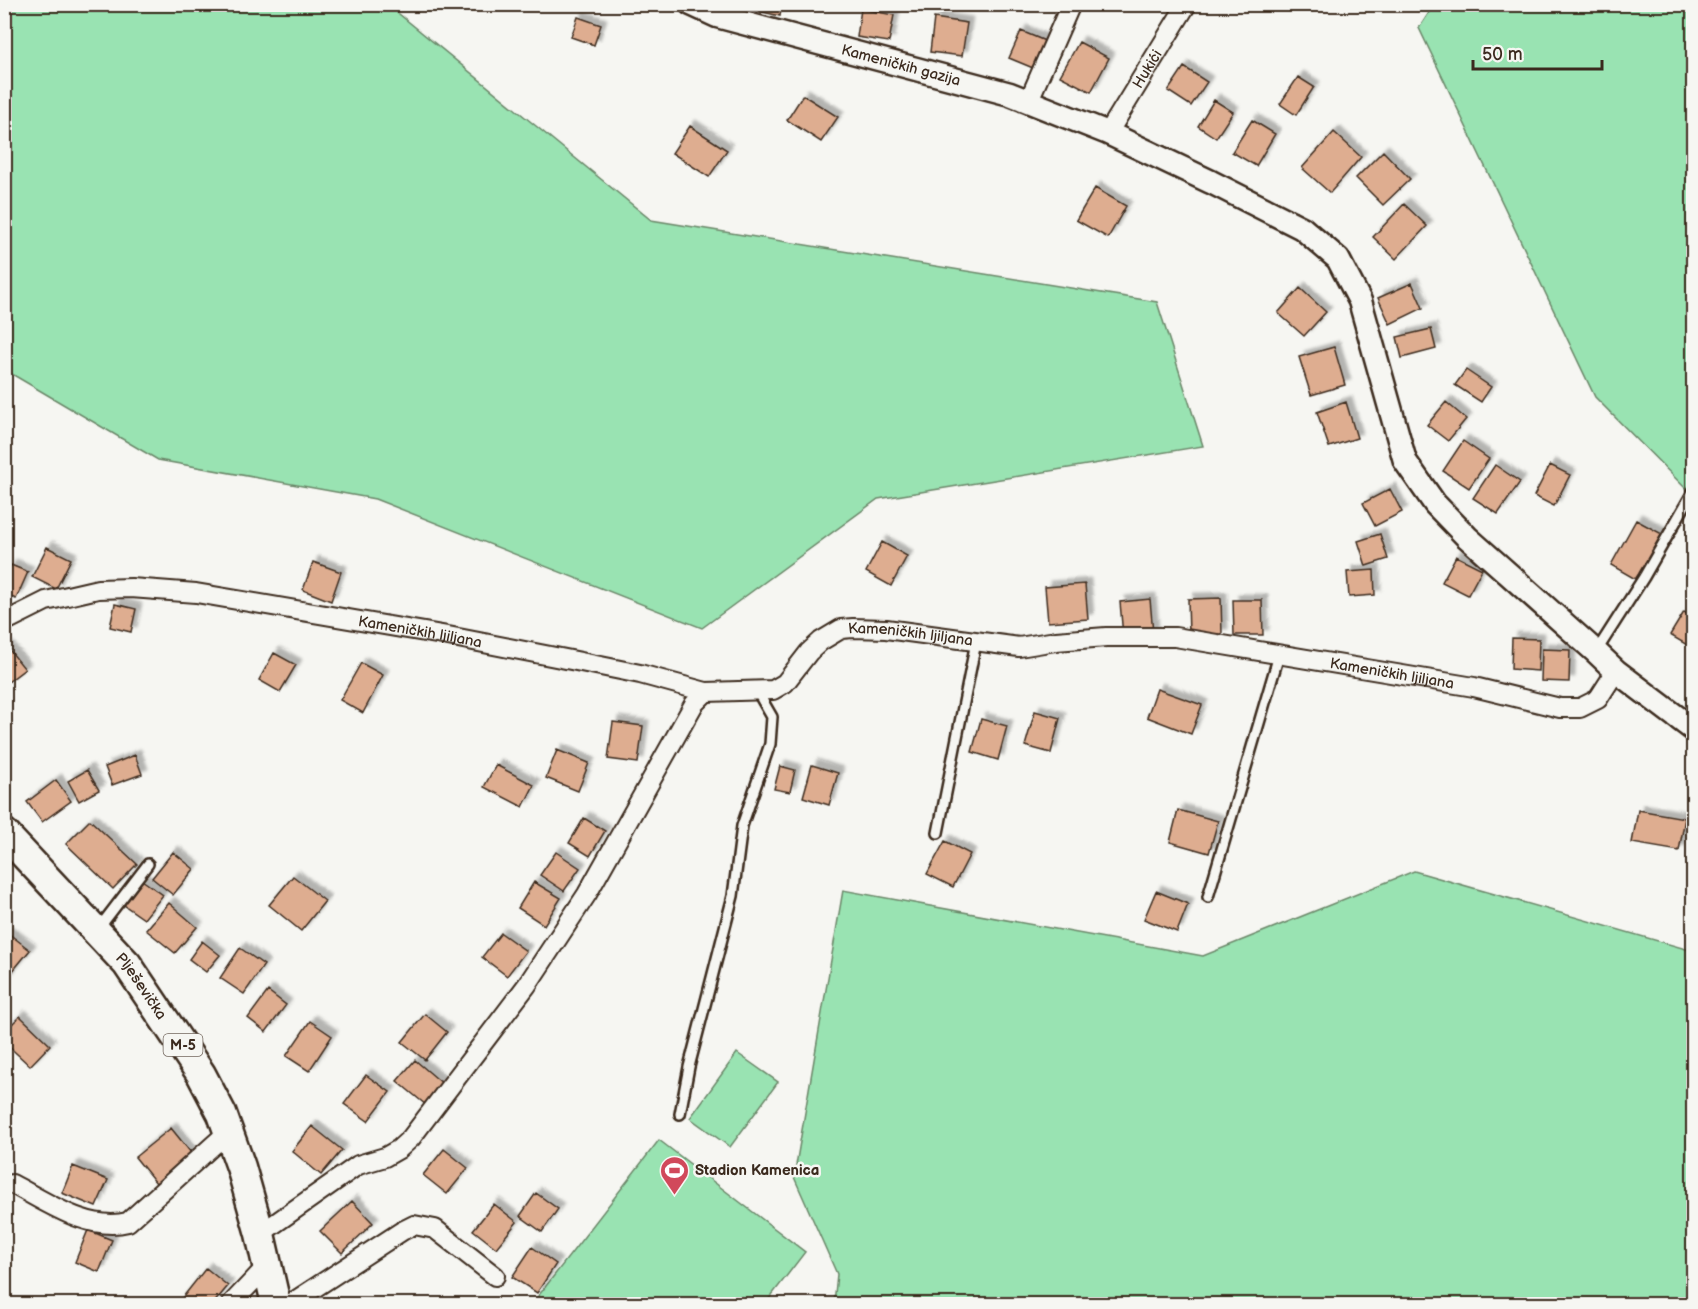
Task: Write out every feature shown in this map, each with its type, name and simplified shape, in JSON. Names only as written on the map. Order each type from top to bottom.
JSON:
[{"type":"main road","name":"Plješevička","points":[[4,833],[44,877],[98,930],[127,964],[201,1074],[222,1114],[241,1167],[260,1234],[276,1305]]},
{"type":"street","name":"Kameničkih gazija","points":[[691,4],[717,16],[1029,100],[1211,182],[1302,228],[1338,259],[1360,301],[1405,461],[1434,504],[1467,537],[1616,671],[1694,730]]},
{"type":"street","points":[[1029,100],[1071,4]]},
{"type":"street","name":"Hukići","points":[[1108,134],[1187,4]]},
{"type":"street","name":"Kameničkih ljiljana","points":[[4,622],[46,601],[98,589],[131,588],[196,593],[564,659],[640,674],[706,692],[773,690],[785,682],[821,641],[841,629],[853,628],[886,629],[1019,647],[1106,637],[1175,638],[1474,687],[1560,708],[1580,708],[1598,699],[1616,671]]},
{"type":"street","points":[[260,1234],[358,1165],[385,1157],[399,1149],[411,1138],[527,985],[586,894],[694,704],[706,692]]},
{"type":"street","points":[[12,1184],[52,1205],[95,1223],[122,1224],[128,1222],[228,1132]]},
{"type":"street","points":[[290,1305],[402,1230],[414,1225],[435,1229],[495,1276]]},
{"type":"street","points":[[231,1305],[266,1267]]},
{"type":"lane","points":[[1596,652],[1644,577],[1694,490]]},
{"type":"lane","points":[[938,833],[976,642]]},
{"type":"lane","points":[[1208,897],[1279,655]]},
{"type":"lane","points":[[680,1114],[689,1067],[733,896],[742,826],[770,744],[771,717],[757,691]]},
{"type":"lane","points":[[98,930],[148,864]]},
{"type":"green space","points":[[5,4],[388,5],[651,220],[1157,302],[1203,446],[878,499],[702,628],[375,499],[158,460],[5,370]]},
{"type":"green space","points":[[1434,5],[1693,5],[1693,496],[1595,397],[1419,28]]},
{"type":"green space","points":[[1414,871],[1693,951],[1693,1304],[834,1304],[837,1274],[794,1177],[843,890],[1203,956]]},
{"type":"green space","points":[[737,1053],[778,1082],[730,1147],[690,1118]]},
{"type":"green space","name":"Stadion Kamenica","points":[[659,1140],[805,1252],[765,1304],[532,1304]]},
{"type":"building","points":[[755,4],[782,4],[780,16],[754,10]]},
{"type":"building","points":[[861,9],[894,15],[889,42],[857,37]]},
{"type":"building","points":[[578,17],[601,25],[594,45],[571,37]]},
{"type":"building","points":[[934,18],[967,23],[962,56],[930,52]]},
{"type":"building","points":[[1021,31],[1045,41],[1033,68],[1009,58]]},
{"type":"building","points":[[1079,42],[1109,58],[1091,92],[1060,76]]},
{"type":"building","points":[[1184,67],[1207,82],[1191,106],[1168,91]]},
{"type":"building","points":[[1298,77],[1314,87],[1296,115],[1280,104]]},
{"type":"building","points":[[803,95],[838,117],[821,142],[787,120]]},
{"type":"building","points":[[1214,100],[1233,112],[1216,138],[1198,126]]},
{"type":"building","points":[[1252,120],[1275,134],[1256,166],[1232,152]]},
{"type":"building","points":[[690,126],[727,150],[709,177],[672,153]]},
{"type":"building","points":[[1334,132],[1361,157],[1330,193],[1302,168]]},
{"type":"building","points":[[1383,151],[1410,179],[1383,205],[1356,178]]},
{"type":"building","points":[[1095,188],[1126,206],[1108,238],[1076,220]]},
{"type":"building","points":[[1404,204],[1427,226],[1396,259],[1373,237]]},
{"type":"building","points":[[1412,283],[1423,308],[1390,324],[1378,298]]},
{"type":"building","points":[[1300,288],[1326,312],[1304,336],[1278,313]]},
{"type":"building","points":[[1431,329],[1436,349],[1402,358],[1397,337]]},
{"type":"building","points":[[1334,347],[1345,385],[1311,395],[1299,357]]},
{"type":"building","points":[[1466,370],[1491,387],[1481,402],[1455,385]]},
{"type":"building","points":[[1346,402],[1357,438],[1329,447],[1317,412]]},
{"type":"building","points":[[1446,402],[1466,419],[1448,441],[1427,425]]},
{"type":"building","points":[[1463,441],[1489,459],[1469,488],[1443,471]]},
{"type":"building","points":[[1495,465],[1520,482],[1498,514],[1473,498]]},
{"type":"building","points":[[1550,465],[1570,475],[1554,506],[1534,496]]},
{"type":"building","points":[[1390,489],[1402,512],[1375,526],[1363,503]]},
{"type":"building","points":[[1636,520],[1662,534],[1637,580],[1611,565]]},
{"type":"building","points":[[1380,534],[1388,559],[1366,566],[1358,541]]},
{"type":"building","points":[[882,542],[907,556],[891,586],[866,572]]},
{"type":"building","points":[[47,547],[71,559],[56,589],[32,577]]},
{"type":"building","points":[[1456,556],[1482,569],[1468,595],[1442,582]]},
{"type":"building","points":[[313,562],[341,572],[331,601],[303,590]]},
{"type":"building","points":[[11,565],[28,572],[16,599],[4,594],[4,579]]},
{"type":"building","points":[[1374,570],[1375,595],[1349,597],[1347,572]]},
{"type":"building","points":[[1085,584],[1088,619],[1048,622],[1045,587]]},
{"type":"building","points":[[1221,598],[1222,634],[1189,635],[1188,599]]},
{"type":"building","points":[[1150,599],[1153,633],[1123,636],[1120,602]]},
{"type":"building","points":[[1233,600],[1262,600],[1263,635],[1234,635]]},
{"type":"building","points":[[115,604],[136,609],[131,632],[110,627]]},
{"type":"building","points":[[1684,612],[1694,618],[1694,649],[1670,635]]},
{"type":"building","points":[[1512,638],[1539,639],[1538,671],[1511,669]]},
{"type":"building","points":[[7,647],[25,669],[4,685],[4,649]]},
{"type":"building","points":[[1542,649],[1570,650],[1569,682],[1541,681]]},
{"type":"building","points":[[274,653],[296,665],[280,692],[259,680]]},
{"type":"building","points":[[361,663],[383,675],[363,713],[340,700]]},
{"type":"building","points":[[1157,689],[1202,705],[1191,734],[1147,717]]},
{"type":"building","points":[[1035,711],[1060,718],[1051,753],[1025,746]]},
{"type":"building","points":[[981,719],[1007,726],[998,760],[972,752]]},
{"type":"building","points":[[613,722],[643,726],[638,763],[608,759]]},
{"type":"building","points":[[557,750],[589,763],[578,791],[546,778]]},
{"type":"building","points":[[135,755],[142,774],[112,785],[105,767]]},
{"type":"building","points":[[496,765],[534,785],[523,807],[484,787]]},
{"type":"building","points":[[812,765],[838,773],[829,805],[803,797]]},
{"type":"building","points":[[780,766],[795,770],[790,792],[774,789]]},
{"type":"building","points":[[87,770],[99,790],[79,801],[68,781]]},
{"type":"building","points":[[56,780],[71,801],[42,822],[27,802]]},
{"type":"building","points":[[1178,810],[1218,821],[1209,853],[1170,842]]},
{"type":"building","points":[[1638,810],[1685,818],[1679,851],[1632,843]]},
{"type":"building","points":[[584,818],[605,831],[590,856],[569,843]]},
{"type":"building","points":[[90,820],[137,864],[113,889],[66,844]]},
{"type":"building","points":[[945,841],[970,854],[953,887],[927,874]]},
{"type":"building","points":[[173,852],[194,869],[173,895],[152,878]]},
{"type":"building","points":[[556,852],[580,868],[564,891],[540,875]]},
{"type":"building","points":[[293,876],[325,901],[301,931],[269,905]]},
{"type":"building","points":[[142,880],[163,895],[144,919],[124,905]]},
{"type":"building","points":[[534,882],[561,898],[544,925],[518,908]]},
{"type":"building","points":[[1156,891],[1188,904],[1177,932],[1144,919]]},
{"type":"building","points":[[169,903],[197,927],[175,953],[146,930]]},
{"type":"building","points":[[4,930],[30,950],[7,978],[4,976]]},
{"type":"building","points":[[501,933],[526,951],[507,976],[482,957]]},
{"type":"building","points":[[202,941],[220,955],[206,972],[189,959]]},
{"type":"building","points":[[240,948],[264,965],[244,994],[220,978]]},
{"type":"building","points":[[268,991],[286,1005],[266,1032],[248,1018]]},
{"type":"building","points":[[425,1014],[447,1032],[425,1060],[402,1042]]},
{"type":"building","points":[[20,1016],[50,1045],[30,1066],[4,1042],[4,1032]]},
{"type":"building","points":[[310,1021],[332,1036],[309,1071],[286,1056]]},
{"type":"building","points":[[415,1060],[443,1084],[426,1105],[397,1081]]},
{"type":"building","points":[[366,1075],[390,1092],[368,1121],[344,1104]]},
{"type":"building","points":[[312,1126],[342,1150],[321,1175],[292,1151]]},
{"type":"building","points":[[171,1128],[192,1154],[156,1183],[135,1157]]},
{"type":"building","points":[[444,1149],[468,1168],[447,1194],[423,1175]]},
{"type":"building","points":[[73,1166],[108,1180],[96,1207],[62,1193]]},
{"type":"building","points":[[536,1193],[558,1209],[542,1232],[520,1216]]},
{"type":"building","points":[[352,1201],[373,1223],[342,1253],[320,1231]]},
{"type":"building","points":[[494,1204],[517,1222],[496,1248],[473,1230]]},
{"type":"building","points":[[88,1230],[112,1240],[99,1272],[75,1262]]},
{"type":"building","points":[[532,1247],[556,1264],[537,1293],[512,1277]]},
{"type":"building","points":[[206,1268],[228,1286],[213,1304],[179,1302]]},
{"type":"place","name":"Stadion Kamenica","points":[[674,1196]]}]
